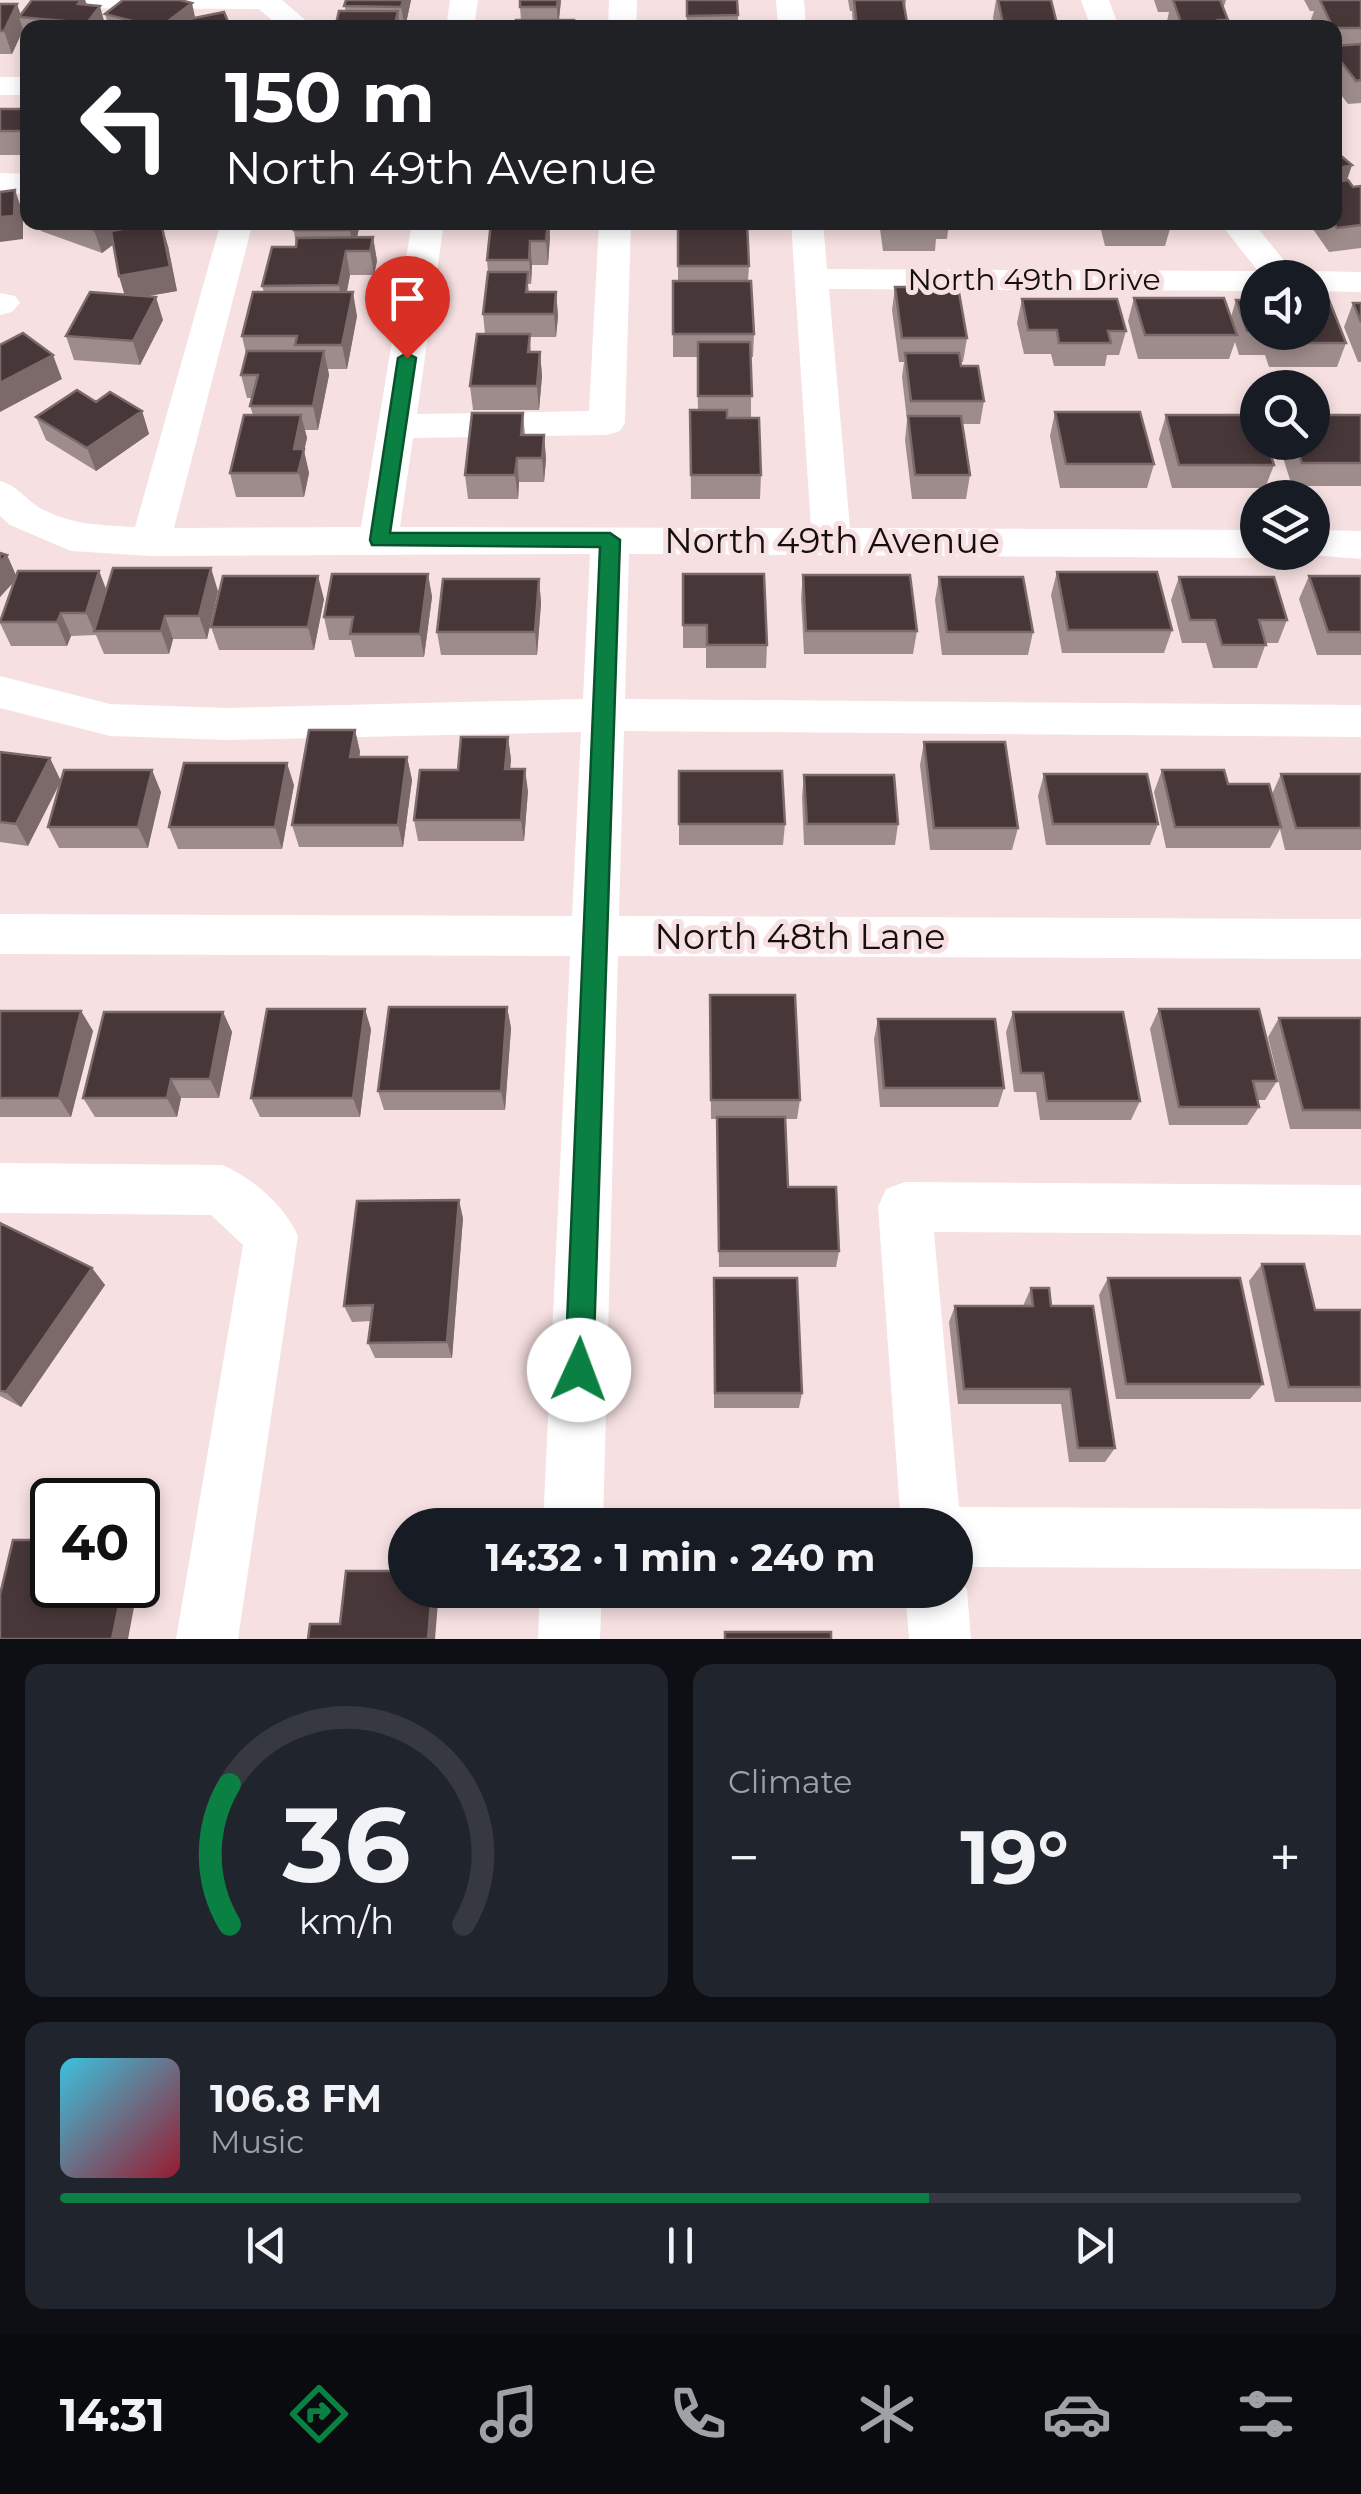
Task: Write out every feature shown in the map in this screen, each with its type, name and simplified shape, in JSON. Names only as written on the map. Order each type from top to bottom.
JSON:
[{"type":"street","points":[[44,0],[266,1],[291,20]]},
{"type":"street","points":[[151,542],[234,230]]},
{"type":"street","points":[[380,540],[427,230]]},
{"type":"street","points":[[396,426],[607,424],[615,230]]},
{"type":"street","points":[[808,230],[831,540]]},
{"type":"street","points":[[1242,230],[1266,260]]},
{"type":"street","name":"North 49th Drive","points":[[812,280],[1240,281]]},
{"type":"street","points":[[1330,281],[1361,282]]},
{"type":"street","name":"North 49th Avenue","points":[[0,494],[24,516],[71,537],[151,542],[831,540],[1240,544]]},
{"type":"street","points":[[574,1508],[610,540]]},
{"type":"street","points":[[1330,544],[1361,544]]},
{"type":"street","points":[[0,692],[110,720],[227,724],[604,715],[1361,720]]},
{"type":"street","name":"North 48th Lane","points":[[0,934],[1361,938]]},
{"type":"street","points":[[0,1188],[222,1190],[271,1236],[207,1639]]},
{"type":"street","points":[[931,1508],[905,1206],[1361,1210]]},
{"type":"street","points":[[973,1537],[1361,1539]]},
{"type":"street","points":[[569,1639],[570,1608]]},
{"type":"street","points":[[937,1608],[940,1639]]},
{"type":"building","points":[[32,0],[81,0],[78,4],[100,6],[89,20],[19,17]]},
{"type":"building","points":[[123,0],[192,3],[170,20],[128,20],[105,14]]},
{"type":"building","points":[[346,0],[403,0],[401,7],[344,6]]},
{"type":"building","points":[[520,0],[558,0],[557,7],[520,7]]},
{"type":"building","points":[[687,0],[737,0],[738,15],[687,16]]},
{"type":"building","points":[[854,0],[903,0],[907,20],[856,20]]},
{"type":"building","points":[[998,0],[1051,0],[1056,20],[1002,20]]},
{"type":"building","points":[[1173,0],[1220,0],[1228,20],[1218,20],[1180,20]]},
{"type":"building","points":[[1320,0],[1361,0],[1361,28],[1342,28],[1342,20],[1329,20]]},
{"type":"building","points":[[0,4],[17,4],[4,31],[0,31]]},
{"type":"building","points":[[339,11],[398,11],[396,20],[337,20]]},
{"type":"building","points":[[224,12],[227,20],[185,20]]},
{"type":"building","points":[[1361,44],[1361,80],[1356,81],[1342,63],[1342,45]]},
{"type":"building","points":[[0,109],[20,109],[20,131],[0,131]]},
{"type":"building","points":[[1348,180],[1353,187],[1361,186],[1361,225],[1342,227],[1342,181]]},
{"type":"building","points":[[15,190],[14,216],[0,217],[0,192]]},
{"type":"building","points":[[163,230],[170,267],[119,276],[111,231]]},
{"type":"building","points":[[490,230],[547,230],[546,241],[530,241],[529,260],[487,260]]},
{"type":"building","points":[[678,230],[747,230],[749,266],[678,266]]},
{"type":"building","points":[[373,237],[370,251],[346,251],[339,285],[262,286],[272,247],[296,247],[297,238]]},
{"type":"building","points":[[488,272],[528,272],[526,292],[556,292],[554,314],[483,314]]},
{"type":"building","points":[[673,281],[751,281],[754,334],[673,334]]},
{"type":"building","points":[[895,287],[958,287],[967,338],[902,338]]},
{"type":"building","points":[[90,292],[156,297],[133,341],[66,336]]},
{"type":"building","points":[[253,292],[353,292],[342,345],[295,345],[297,336],[242,336]]},
{"type":"building","points":[[1134,298],[1224,298],[1237,335],[1145,335]]},
{"type":"building","points":[[1022,299],[1117,299],[1126,331],[1108,331],[1111,343],[1059,343],[1057,330],[1028,330]]},
{"type":"building","points":[[1330,303],[1346,343],[1330,343]]},
{"type":"building","points":[[1353,303],[1361,303],[1361,322]]},
{"type":"building","points":[[23,333],[53,355],[0,383],[0,345]]},
{"type":"building","points":[[477,334],[530,334],[528,352],[540,352],[537,386],[470,386]]},
{"type":"building","points":[[698,342],[750,342],[752,396],[698,396]]},
{"type":"building","points":[[247,351],[324,351],[313,406],[250,406],[258,375],[241,375]]},
{"type":"building","points":[[905,353],[959,353],[961,366],[978,366],[984,401],[911,401]]},
{"type":"building","points":[[77,390],[96,402],[110,392],[142,411],[87,448],[36,417]]},
{"type":"building","points":[[690,410],[727,410],[727,418],[759,418],[761,475],[691,475]]},
{"type":"building","points":[[1055,412],[1140,412],[1154,464],[1066,464]]},
{"type":"building","points":[[472,413],[523,413],[521,435],[544,435],[542,458],[517,458],[515,475],[465,475]]},
{"type":"building","points":[[244,415],[301,415],[294,449],[304,449],[298,473],[230,473]]},
{"type":"building","points":[[1166,415],[1240,415],[1240,460],[1272,460],[1274,465],[1179,465]]},
{"type":"building","points":[[1330,415],[1361,415],[1361,463],[1301,460],[1330,460]]},
{"type":"building","points":[[908,416],[961,416],[970,475],[915,475]]},
{"type":"building","points":[[113,568],[211,568],[199,616],[165,616],[161,631],[94,631]]},
{"type":"building","points":[[18,571],[99,571],[86,613],[61,613],[57,622],[0,622]]},
{"type":"building","points":[[1057,572],[1157,572],[1172,630],[1068,630]]},
{"type":"building","points":[[332,574],[428,574],[420,634],[350,634],[353,617],[324,617]]},
{"type":"building","points":[[683,574],[764,574],[767,645],[707,645],[707,625],[683,625]]},
{"type":"building","points":[[803,575],[910,575],[917,631],[806,631]]},
{"type":"building","points":[[223,576],[318,576],[308,627],[211,627]]},
{"type":"building","points":[[1309,576],[1361,576],[1361,632],[1328,632]]},
{"type":"building","points":[[939,577],[1023,577],[1033,632],[947,632]]},
{"type":"building","points":[[1179,577],[1274,577],[1287,620],[1259,620],[1266,645],[1222,645],[1215,620],[1190,620]]},
{"type":"building","points":[[443,579],[539,579],[535,632],[437,632]]},
{"type":"building","points":[[309,730],[355,730],[350,757],[407,757],[398,825],[292,825]]},
{"type":"building","points":[[461,737],[508,737],[505,769],[525,769],[521,820],[414,820],[420,770],[458,770]]},
{"type":"building","points":[[924,742],[1005,742],[1018,828],[934,828]]},
{"type":"building","points":[[0,752],[50,758],[16,824],[0,822]]},
{"type":"building","points":[[184,763],[287,763],[275,827],[169,827]]},
{"type":"building","points":[[64,770],[152,770],[138,827],[48,827]]},
{"type":"building","points":[[1162,770],[1224,770],[1228,784],[1269,784],[1281,827],[1175,827]]},
{"type":"building","points":[[679,771],[782,771],[785,824],[679,824]]},
{"type":"building","points":[[1044,774],[1147,774],[1158,824],[1053,824]]},
{"type":"building","points":[[1281,774],[1361,774],[1361,828],[1296,828]]},
{"type":"building","points":[[804,775],[894,775],[898,824],[807,824]]},
{"type":"building","points":[[710,995],[795,995],[800,1100],[711,1100]]},
{"type":"building","points":[[389,1007],[507,1007],[501,1091],[378,1091]]},
{"type":"building","points":[[267,1009],[365,1009],[353,1098],[251,1098]]},
{"type":"building","points":[[1159,1009],[1259,1009],[1277,1081],[1253,1081],[1259,1107],[1179,1107]]},
{"type":"building","points":[[0,1011],[81,1011],[59,1098],[0,1098]]},
{"type":"building","points":[[104,1012],[223,1012],[210,1079],[171,1079],[167,1098],[83,1098]]},
{"type":"building","points":[[1013,1012],[1123,1012],[1140,1101],[1047,1101],[1043,1073],[1021,1073]]},
{"type":"building","points":[[1279,1018],[1361,1018],[1361,1110],[1303,1110]]},
{"type":"building","points":[[878,1019],[995,1019],[1004,1088],[884,1088]]},
{"type":"building","points":[[717,1117],[785,1117],[788,1187],[836,1187],[839,1251],[719,1251]]},
{"type":"building","points":[[459,1200],[447,1342],[368,1343],[373,1305],[344,1306],[357,1201]]},
{"type":"building","points":[[0,1223],[92,1268],[6,1392],[0,1390]]},
{"type":"building","points":[[1262,1264],[1304,1264],[1315,1310],[1361,1310],[1361,1387],[1289,1387]]},
{"type":"building","points":[[714,1278],[797,1278],[802,1393],[715,1393]]},
{"type":"building","points":[[1108,1278],[1240,1278],[1263,1384],[1126,1384]]},
{"type":"building","points":[[1031,1288],[1049,1288],[1051,1306],[1093,1306],[1115,1448],[1078,1448],[1070,1389],[964,1389],[955,1306],[1033,1306]]},
{"type":"building","points":[[13,1540],[30,1540],[30,1608],[118,1608],[112,1639],[0,1639],[0,1595]]},
{"type":"building","points":[[346,1571],[388,1571],[388,1608],[431,1608],[428,1639],[308,1639],[310,1624],[340,1624]]},
{"type":"building","points":[[725,1632],[831,1632],[831,1639],[725,1639]]},
{"type":"route","points":[[407,358],[380,540],[610,540],[579,1370]]}]
